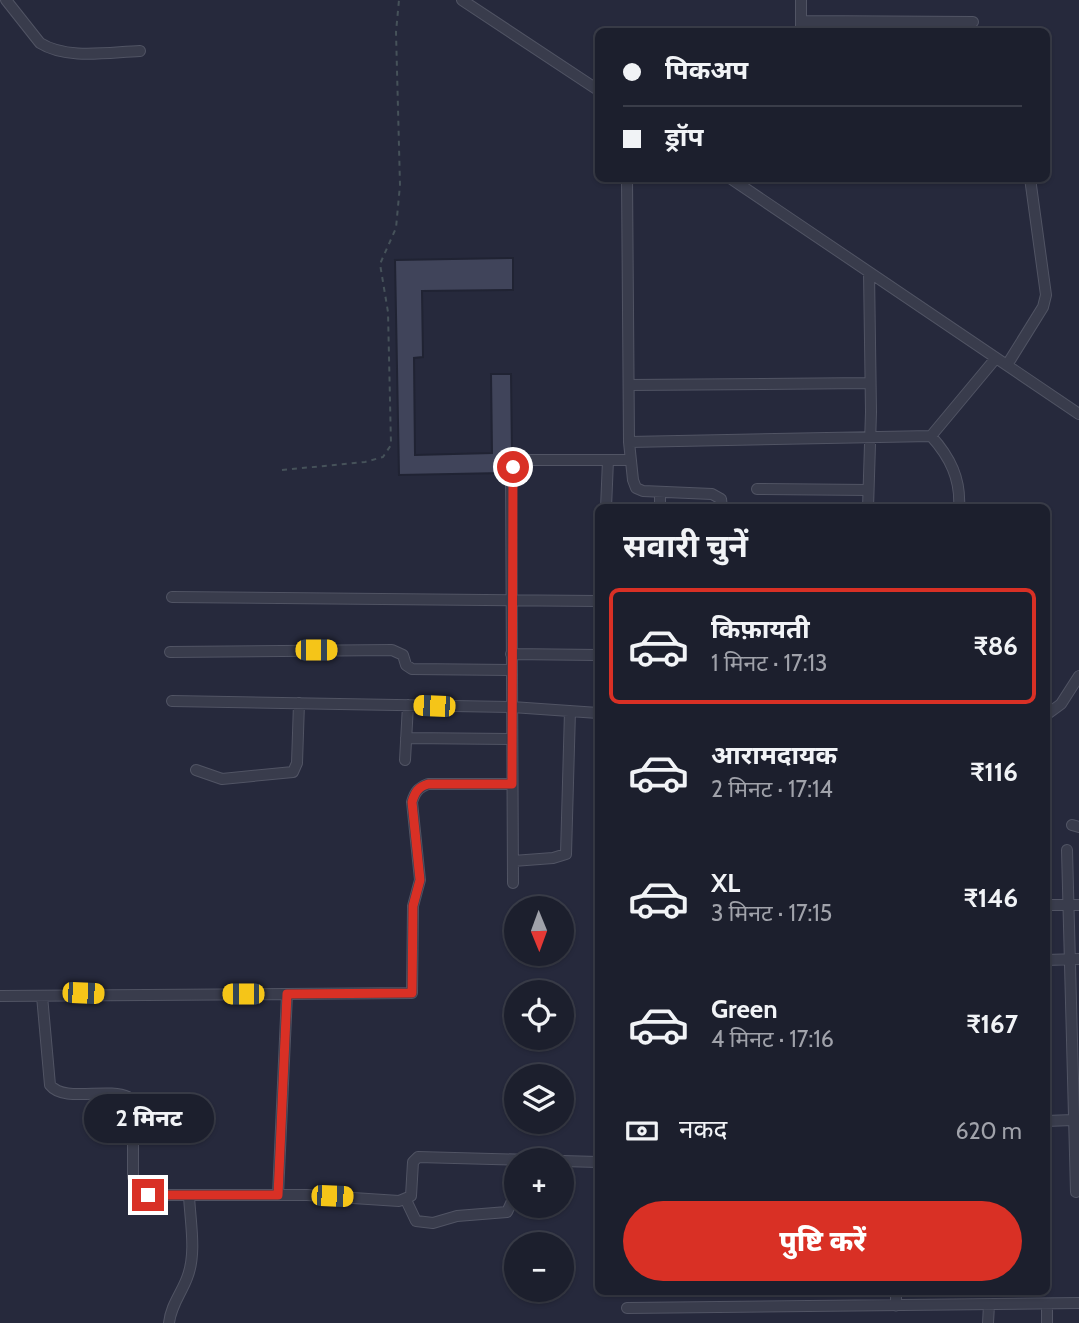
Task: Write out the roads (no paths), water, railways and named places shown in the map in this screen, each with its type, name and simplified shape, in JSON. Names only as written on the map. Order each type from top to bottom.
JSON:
[{"type":"street","points":[[6,0],[47,48],[68,52],[139,51]]},
{"type":"street","points":[[462,0],[595,88]]},
{"type":"street","points":[[801,0],[801,26],[973,22]]},
{"type":"street","points":[[627,182],[629,442],[636,488],[712,494],[721,499],[722,504]]},
{"type":"street","points":[[738,182],[1079,414]]},
{"type":"street","points":[[1006,365],[1043,307],[1046,295],[1031,182]]},
{"type":"street","points":[[868,504],[869,272]]},
{"type":"street","points":[[629,442],[932,436],[996,358]]},
{"type":"street","points":[[629,385],[870,383]]},
{"type":"street","points":[[932,436],[946,453],[956,473],[960,504]]},
{"type":"street","points":[[513,883],[510,473],[514,464],[522,460],[630,460]]},
{"type":"street","points":[[606,504],[608,460]]},
{"type":"street","points":[[757,489],[869,491]]},
{"type":"street","points":[[660,492],[660,504]]},
{"type":"street","points":[[172,597],[595,601]]},
{"type":"street","points":[[170,652],[392,650],[403,655],[406,665],[412,669],[512,670]]},
{"type":"street","points":[[511,654],[595,655]]},
{"type":"street","points":[[1050,712],[1061,704],[1079,676]]},
{"type":"street","points":[[173,701],[512,707],[595,713]]},
{"type":"street","points":[[196,771],[222,779],[293,772],[297,762],[299,703]]},
{"type":"street","points":[[405,760],[408,705]]},
{"type":"street","points":[[513,860],[553,858],[566,854],[570,711]]},
{"type":"street","points":[[406,738],[512,739]]},
{"type":"street","points":[[0,996],[412,993],[413,906],[420,880],[412,802],[415,793],[419,787],[428,784],[512,784]]},
{"type":"street","points":[[1067,850],[1074,867],[1073,1120],[1076,1192]]},
{"type":"street","points":[[1050,905],[1074,905]]},
{"type":"street","points":[[1050,960],[1074,959]]},
{"type":"street","points":[[278,1195],[287,994]]},
{"type":"street","points":[[42,996],[49,1080],[53,1089],[60,1093],[113,1094],[128,1097],[133,1118],[133,1177],[141,1190],[154,1196],[278,1195],[406,1200],[411,1196],[413,1162],[418,1157],[504,1160]]},
{"type":"street","points":[[1050,1121],[1073,1120]]},
{"type":"street","points":[[574,1161],[595,1162]]},
{"type":"street","points":[[169,1323],[174,1301],[187,1278],[191,1264],[189,1195]]},
{"type":"street","points":[[406,1200],[416,1221],[423,1223],[457,1216],[504,1213]]},
{"type":"street","points":[[896,1295],[896,1306]]},
{"type":"street","points":[[628,1308],[1079,1303]]},
{"type":"street","points":[[988,1323],[989,1304]]},
{"type":"street","points":[[1047,1304],[1047,1323]]}]
